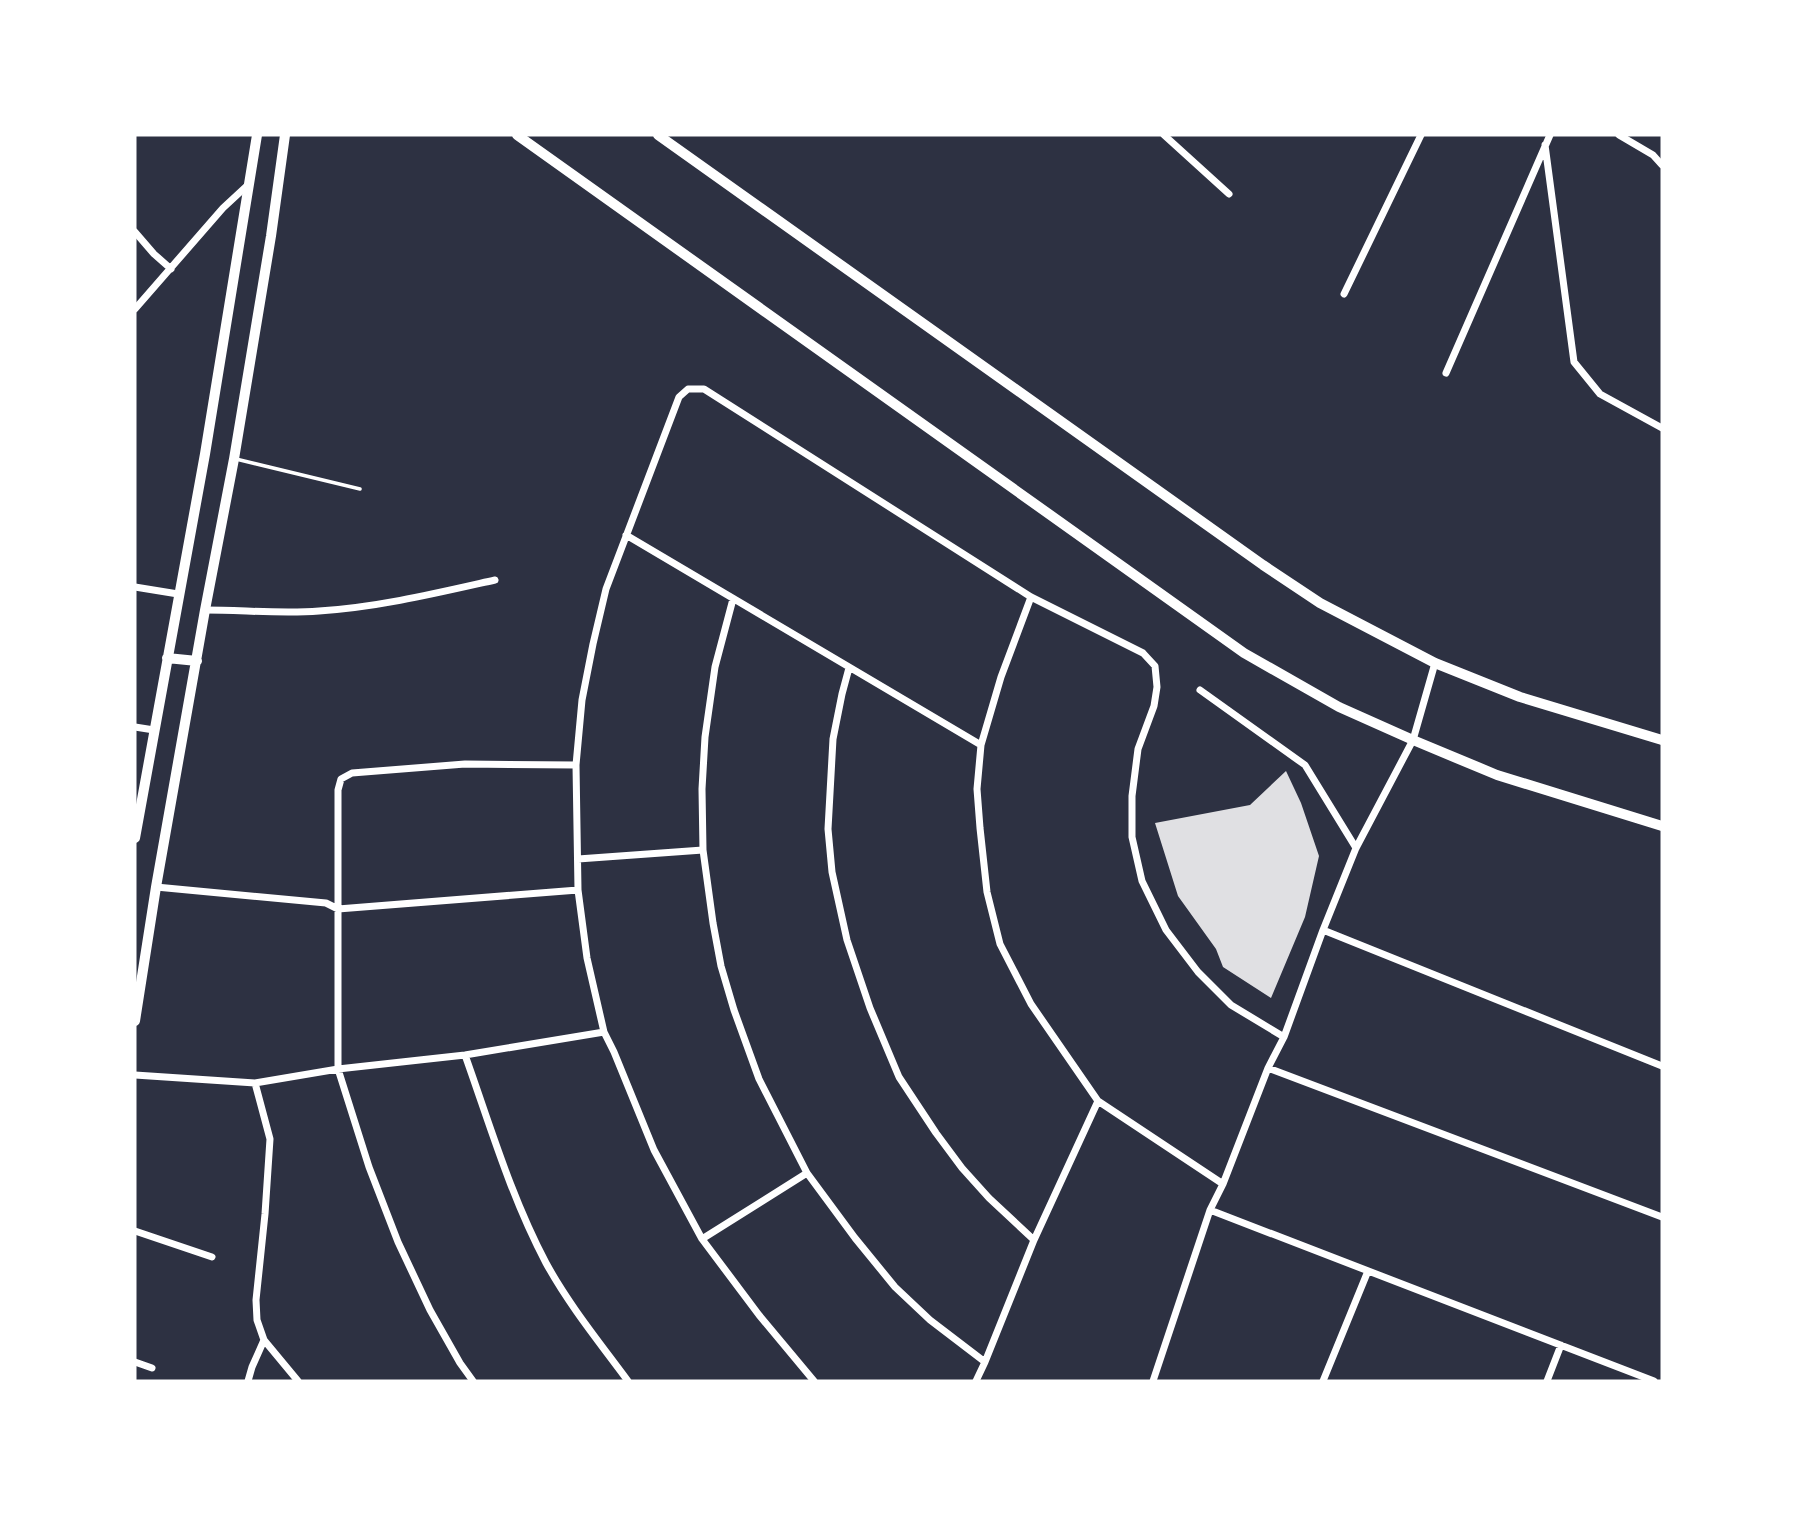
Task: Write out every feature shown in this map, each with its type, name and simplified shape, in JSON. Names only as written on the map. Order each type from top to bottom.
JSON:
[{"type":"main road","points":[[135,838],[205,454],[257,135]]},
{"type":"main road","points":[[135,1021],[156,887],[234,459],[285,135]]},
{"type":"main road","points":[[517,135],[1244,653],[1339,707],[1497,775],[1662,826]]},
{"type":"main road","points":[[657,135],[1320,603],[1435,663],[1520,697],[1662,740]]},
{"type":"main road","points":[[167,658],[197,661]]},
{"type":"street","points":[[1164,135],[1228,194]]},
{"type":"street","points":[[1344,294],[1421,135]]},
{"type":"street","points":[[1446,373],[1550,135]]},
{"type":"street","points":[[1619,135],[1653,155],[1662,165]]},
{"type":"street","points":[[1545,145],[1574,362],[1600,394],[1662,428]]},
{"type":"street","points":[[135,309],[223,208],[250,183]]},
{"type":"street","points":[[135,232],[171,269]]},
{"type":"street","points":[[814,1381],[759,1315],[702,1239],[654,1150],[604,1032],[587,958],[578,890],[576,765],[582,700],[593,644],[606,589],[626,535],[679,397],[688,389],[704,389],[1031,597],[1143,653],[1155,666],[1157,687],[1154,706],[1138,749],[1132,796],[1132,836],[1142,881],[1166,930],[1198,972],[1231,1005],[1284,1037]]},
{"type":"street","points":[[626,535],[981,745]]},
{"type":"street","points":[[205,610],[316,612],[355,608],[422,597],[495,580]]},
{"type":"street","points":[[135,587],[178,594]]},
{"type":"street","points":[[1031,597],[1001,677],[981,745],[977,789],[987,892],[1000,944],[1031,1004],[1098,1101],[1223,1184]]},
{"type":"street","points":[[733,599],[715,667],[705,737],[702,789],[703,850],[713,923],[721,966],[734,1010],[759,1079],[807,1173],[895,1287],[930,1320],[985,1362]]},
{"type":"street","points":[[1153,1381],[1210,1210],[1223,1184],[1268,1068],[1284,1037],[1356,848],[1413,740],[1435,663]]},
{"type":"street","points":[[849,668],[833,739],[828,829],[832,872],[847,940],[870,1008],[900,1077],[962,1168],[989,1198],[1034,1240]]},
{"type":"street","points":[[1200,690],[1305,765],[1356,848]]},
{"type":"street","points":[[135,727],[154,730]]},
{"type":"street","points":[[473,1381],[429,1310],[398,1242],[369,1167],[338,1069],[338,790],[341,779],[352,773],[465,764],[576,765]]},
{"type":"street","points":[[578,859],[703,850]]},
{"type":"street","points":[[156,887],[326,903],[338,909],[578,890]]},
{"type":"street","points":[[1323,930],[1662,1066]]},
{"type":"street","points":[[135,1075],[255,1083],[338,1069],[465,1055],[604,1032]]},
{"type":"street","points":[[465,1055],[513,1193],[547,1264],[573,1306],[628,1381]]},
{"type":"street","points":[[1268,1068],[1662,1217]]},
{"type":"street","points":[[255,1083],[270,1139],[256,1300],[257,1320],[264,1340],[298,1381]]},
{"type":"street","points":[[976,1381],[1034,1240],[1098,1101]]},
{"type":"street","points":[[702,1239],[807,1173]]},
{"type":"street","points":[[1210,1210],[1654,1381]]},
{"type":"street","points":[[135,1231],[212,1257]]},
{"type":"street","points":[[1323,1381],[1368,1271]]},
{"type":"street","points":[[248,1381],[264,1340]]},
{"type":"street","points":[[1547,1381],[1561,1345]]},
{"type":"street","points":[[135,1362],[152,1368]]},
{"type":"lane","points":[[234,459],[360,489]]},
{"type":"building","points":[[1286,771],[1301,803],[1319,856],[1305,917],[1271,998],[1223,967],[1216,949],[1178,896],[1155,823],[1250,805]]}]
